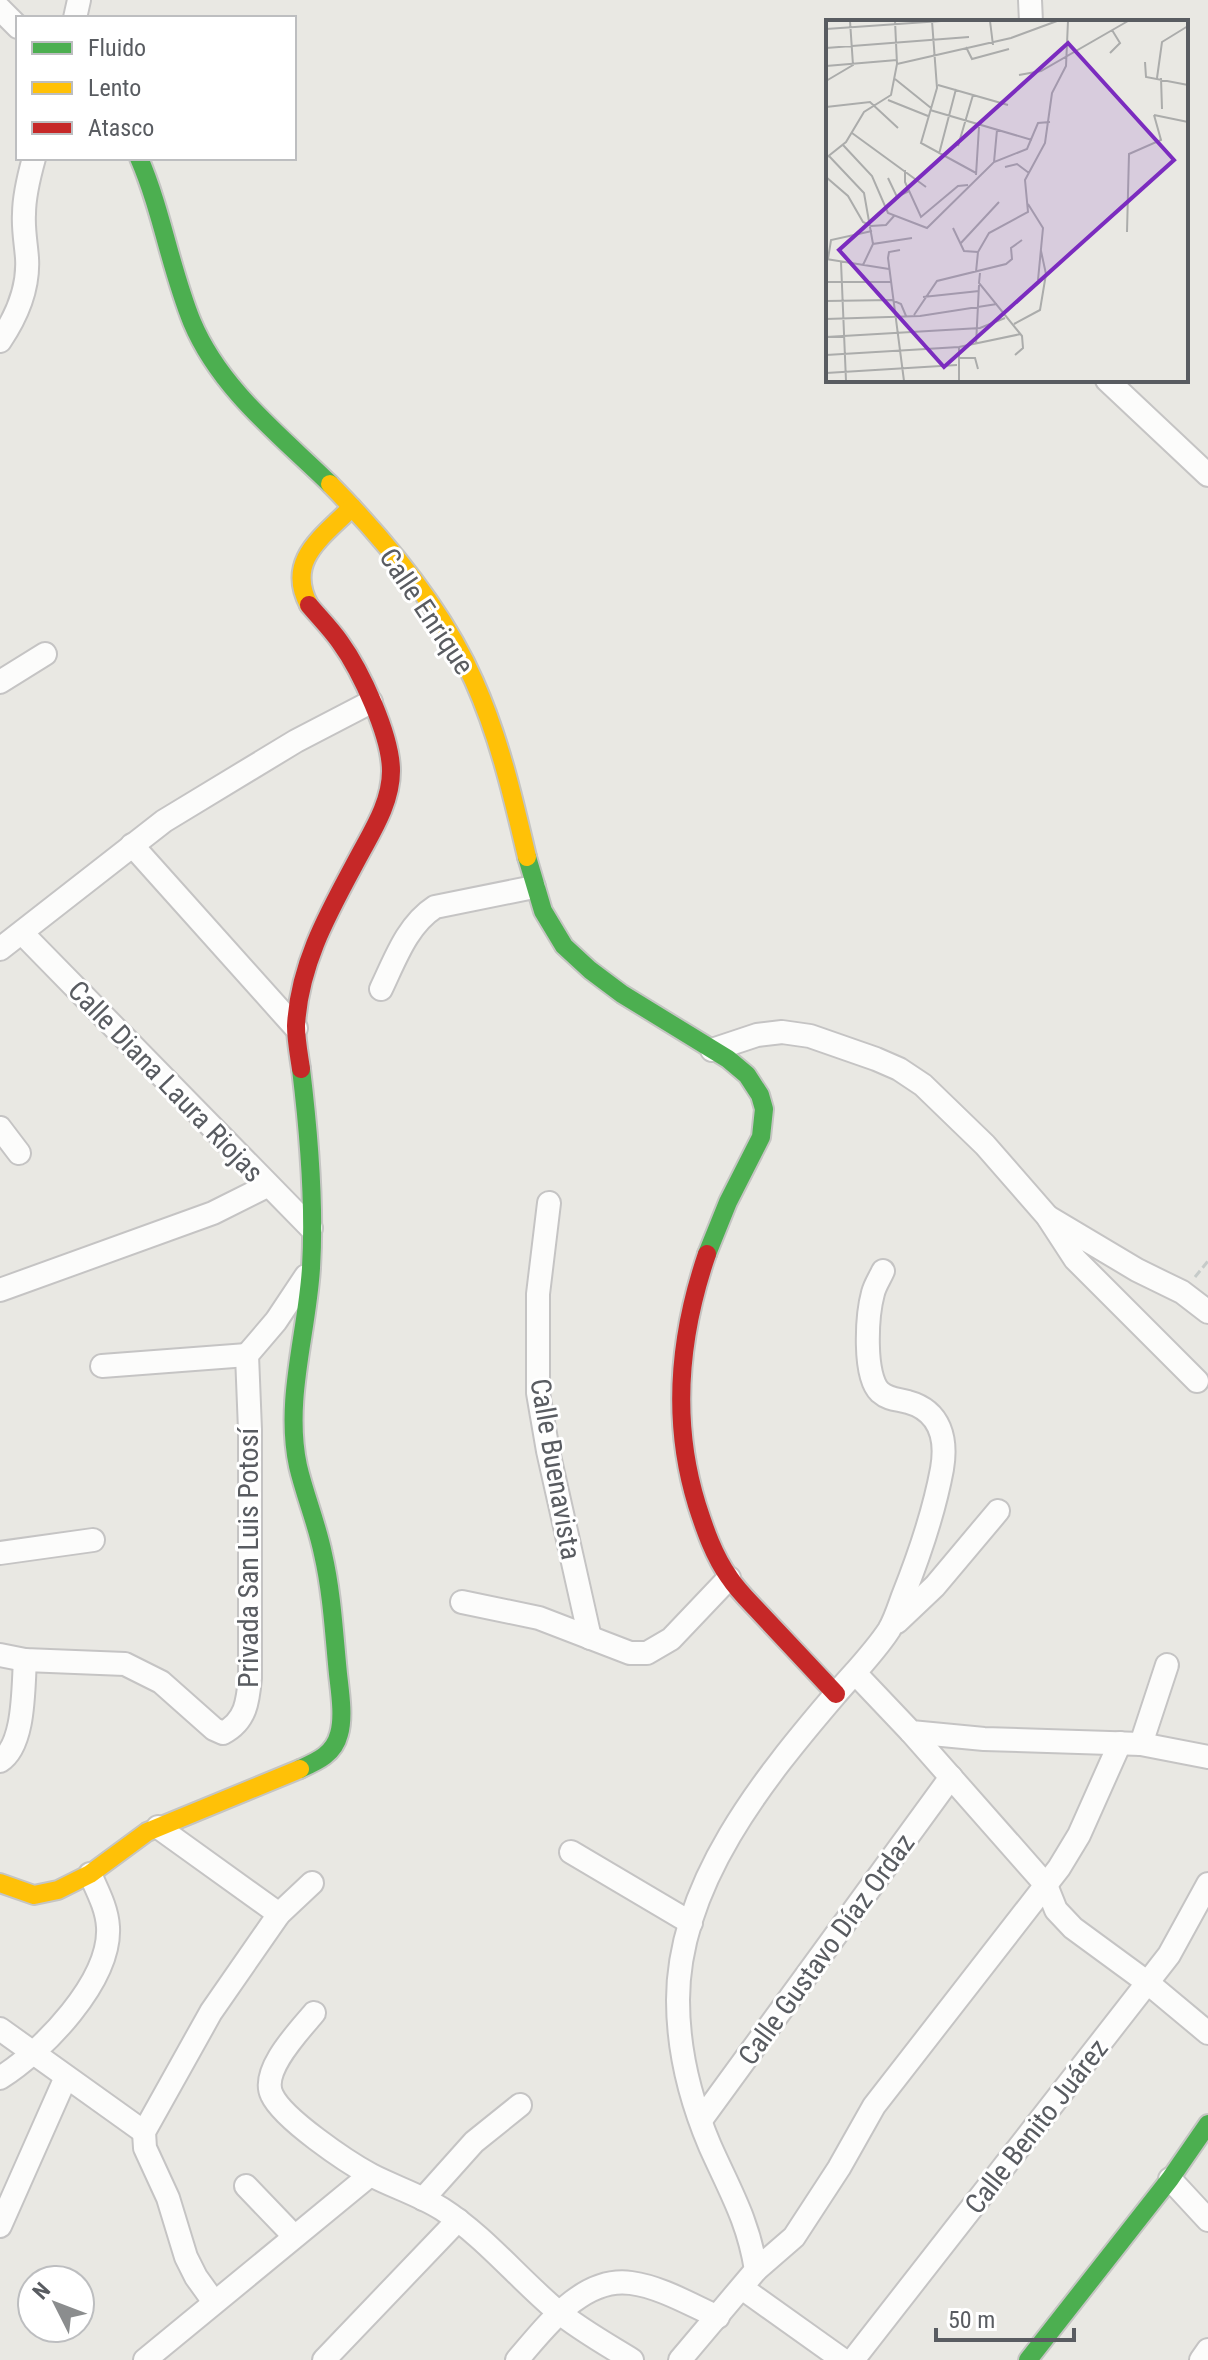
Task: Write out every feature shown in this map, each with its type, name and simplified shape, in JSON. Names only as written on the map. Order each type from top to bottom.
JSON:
[{"type":"street","points":[[1030,0],[1031,20]]},
{"type":"street","points":[[0,9],[16,25]]},
{"type":"street","points":[[0,341],[19,307],[27,279],[23,218],[34,160]]},
{"type":"street","name":"Calle Enrique","points":[[140,160],[151,181],[180,288],[204,347],[245,401],[352,507],[454,642],[473,678],[499,750],[534,887],[551,927],[579,960],[679,1030],[733,1063],[759,1093],[764,1111],[760,1142],[713,1235],[696,1286],[680,1380],[679,1423],[685,1467],[711,1545],[729,1578],[836,1694]]},
{"type":"street","points":[[1109,382],[1208,475]]},
{"type":"street","points":[[0,1883],[34,1895],[58,1890],[90,1874],[131,1841],[158,1827],[321,1760],[333,1748],[340,1733],[339,1666],[323,1551],[298,1465],[294,1406],[311,1268],[310,1144],[296,1028],[301,988],[310,956],[388,796],[390,754],[371,702],[341,643],[307,602],[299,577],[311,550],[352,507]]},
{"type":"street","points":[[0,682],[45,654]]},
{"type":"street","points":[[0,949],[132,845],[202,796],[371,702]]},
{"type":"street","points":[[132,845],[296,1028]]},
{"type":"street","points":[[381,989],[416,923],[435,907],[534,887]]},
{"type":"street","name":"Calle Diana Laura Riojas","points":[[22,933],[311,1228]]},
{"type":"street","points":[[712,1050],[757,1035],[782,1032],[810,1036],[850,1048],[899,1069],[943,1102],[985,1145],[1047,1216],[1075,1259],[1197,1381]]},
{"type":"street","points":[[0,1128],[19,1153]]},
{"type":"street","points":[[0,1290],[213,1213],[267,1186]]},
{"type":"street","name":"Calle Buenavista","points":[[549,1203],[538,1294],[538,1393],[590,1638]]},
{"type":"street","points":[[1047,1216],[1137,1270],[1182,1292],[1208,1312]]},
{"type":"street","points":[[102,1366],[247,1355],[276,1321],[311,1268]]},
{"type":"street","points":[[883,1271],[874,1291],[869,1325],[869,1355],[875,1385],[889,1398],[918,1405],[938,1425],[944,1438],[938,1487],[915,1567],[890,1628]]},
{"type":"street","name":"Privada San Luis Potosí","points":[[0,1655],[25,1660],[125,1664],[161,1682],[214,1729],[223,1733],[241,1719],[249,1696],[251,1646],[247,1355]]},
{"type":"street","points":[[756,2270],[751,2237],[686,2077],[679,2034],[678,1996],[691,1923],[717,1860],[740,1817],[765,1780],[890,1628],[935,1586],[998,1511]]},
{"type":"street","points":[[0,1553],[93,1540]]},
{"type":"street","points":[[462,1602],[539,1618],[630,1653],[647,1653],[671,1639],[729,1578]]},
{"type":"street","points":[[0,1761],[11,1752],[15,1743],[25,1660]]},
{"type":"street","points":[[680,2360],[756,2270],[794,2237],[839,2168],[874,2106],[1046,1885],[1079,1835],[1130,1744],[1167,1665]]},
{"type":"street","points":[[855,1673],[1046,1885],[1056,1910],[1073,1928],[1148,1983],[1208,2033]]},
{"type":"street","points":[[911,1732],[984,1739],[1130,1744],[1208,1757]]},
{"type":"street","name":"Calle Gustavo Díaz Ordaz","points":[[701,2120],[951,1777]]},
{"type":"street","points":[[158,1827],[279,1914]]},
{"type":"street","points":[[571,1852],[691,1923]]},
{"type":"street","points":[[0,2078],[35,2054],[64,2021],[101,1964],[108,1926],[90,1874]]},
{"type":"street","points":[[214,2302],[196,2277],[182,2247],[168,2198],[145,2148],[144,2132],[211,2012],[279,1914],[312,1883]]},
{"type":"street","name":"Calle Benito Juárez","points":[[853,2360],[1169,1955],[1208,1884]]},
{"type":"street","points":[[314,2013],[287,2046],[272,2071],[269,2084],[271,2095],[298,2124],[370,2175],[423,2199],[458,2220],[559,2312],[632,2360]]},
{"type":"street","points":[[0,2029],[144,2132]]},
{"type":"street","points":[[0,2226],[66,2077]]},
{"type":"street","points":[[423,2199],[474,2142],[520,2105]]},
{"type":"street","points":[[1028,2360],[1170,2179],[1208,2124]]},
{"type":"street","points":[[145,2360],[370,2175]]},
{"type":"street","points":[[1170,2179],[1208,2220]]},
{"type":"street","points":[[246,2186],[294,2236]]},
{"type":"street","points":[[324,2360],[458,2220]]},
{"type":"street","points":[[517,2360],[559,2312],[593,2290],[613,2283],[629,2282],[650,2287],[718,2317]]},
{"type":"street","points":[[742,2288],[843,2360]]},
{"type":"street","points":[[1201,2360],[1208,2350]]},
{"type":"traffic: fast","points":[[140,160],[184,302],[204,346],[218,369],[253,410],[330,484]]},
{"type":"traffic: fast","points":[[527,857],[543,911],[564,946],[622,994],[728,1059],[747,1075],[760,1095],[764,1109],[761,1137],[728,1202],[707,1254]]},
{"type":"traffic: fast","points":[[300,1769],[319,1760],[333,1747],[339,1734],[341,1712],[326,1569],[294,1441],[295,1392],[309,1293],[312,1243],[310,1168],[301,1069]]},
{"type":"traffic: fast","points":[[1028,2360],[1170,2179],[1208,2124]]},
{"type":"traffic: slow","points":[[330,484],[411,576],[461,654],[498,745],[527,857]]},
{"type":"traffic: slow","points":[[309,605],[303,589],[304,562],[319,539],[352,507]]},
{"type":"traffic: slow","points":[[0,1883],[34,1895],[58,1890],[90,1874],[147,1832],[300,1769]]},
{"type":"traffic: jam","points":[[301,1069],[296,1026],[303,980],[327,917],[380,815],[388,794],[391,771],[386,740],[357,669],[340,642],[309,605]]},
{"type":"traffic: jam","points":[[707,1254],[690,1316],[682,1379],[684,1442],[697,1505],[714,1552],[733,1582],[836,1694]]}]
